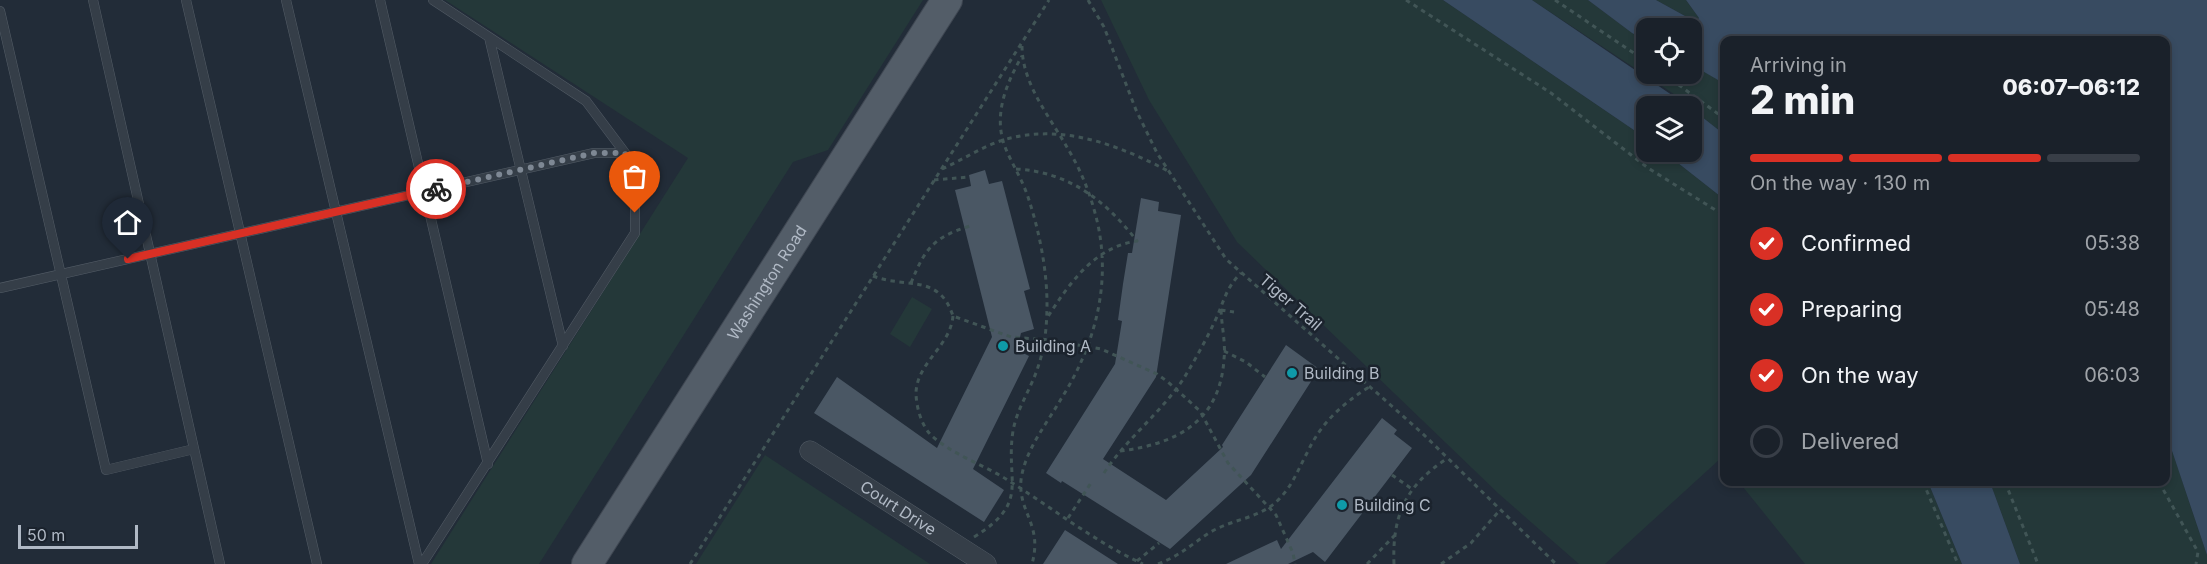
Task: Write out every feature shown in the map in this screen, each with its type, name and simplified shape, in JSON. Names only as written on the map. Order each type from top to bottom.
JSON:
[{"type":"main road","name":"Washington Road","points":[[587,564],[946,0]]},
{"type":"street","name":"Court Drive","points":[[810,451],[975,559]]},
{"type":"lane","points":[[93,0],[220,564]]},
{"type":"lane","points":[[186,0],[317,564]]},
{"type":"lane","points":[[286,0],[421,564]]},
{"type":"lane","points":[[380,0],[488,464]]},
{"type":"lane","points":[[421,564],[488,464],[635,233],[635,193],[625,153],[586,101],[433,0]]},
{"type":"lane","points":[[0,11],[106,470],[194,449]]},
{"type":"lane","points":[[489,37],[563,346]]},
{"type":"lane","points":[[0,288],[594,153],[625,153]]},
{"type":"path","points":[[690,564],[1049,0]]},
{"type":"path","name":"Tiger Trail","points":[[1088,0],[1104,27],[1136,110],[1168,172],[1226,259],[1448,459],[1556,564]]},
{"type":"path","points":[[1406,0],[1551,93],[1648,168],[1720,213]]},
{"type":"path","points":[[1555,0],[1636,55]]},
{"type":"path","points":[[1022,44],[1022,56],[1037,98],[1059,134],[1088,191],[1102,254],[1101,291],[1089,346],[1077,374],[1042,428],[1027,457],[1022,501],[1036,536],[1032,564]]},
{"type":"path","points":[[975,559],[1010,500],[1014,484],[1011,447],[1014,424],[1038,368],[1046,320],[1041,248],[1029,200],[1003,140],[1000,120],[1002,99],[1022,56]]},
{"type":"path","points":[[1678,84],[1720,115]]},
{"type":"path","points":[[941,169],[1003,140],[1059,134],[1113,145],[1168,172]]},
{"type":"path","points":[[1016,169],[1041,171],[1088,191],[1113,212],[1137,241],[1122,243],[1102,254],[1075,278],[1046,320]]},
{"type":"path","points":[[934,180],[969,177]]},
{"type":"path","points":[[911,283],[916,270],[938,240],[951,231],[970,226]]},
{"type":"path","points":[[1104,473],[1118,451],[1164,407],[1221,308],[1228,287],[1241,273]]},
{"type":"path","points":[[873,276],[892,283],[924,284],[944,297],[953,316],[945,343],[925,364],[919,377],[917,407],[929,432],[939,442],[1014,484],[1143,564]]},
{"type":"path","points":[[1221,308],[1234,312]]},
{"type":"path","points":[[1118,451],[1164,443],[1176,438],[1202,416],[1214,398],[1221,379],[1224,351],[1221,308]]},
{"type":"path","points":[[953,316],[1011,337],[1089,346],[1157,374],[1176,388],[1202,416],[1228,464],[1270,508],[1281,526],[1295,564]]},
{"type":"path","points":[[1224,351],[1246,362],[1265,377]]},
{"type":"path","points":[[1158,564],[1185,553],[1208,534],[1227,524],[1270,508],[1290,485],[1324,424],[1345,402],[1369,387]]},
{"type":"path","points":[[1394,564],[1396,522],[1412,489],[1431,469],[1448,459]]},
{"type":"path","points":[[1392,475],[1412,489]]},
{"type":"path","points":[[1068,518],[1091,483]]},
{"type":"path","points":[[1925,486],[1958,564]]},
{"type":"path","points":[[2007,486],[2038,564]]},
{"type":"path","points":[[2161,486],[2198,552],[2196,564]]},
{"type":"path","points":[[1441,564],[1471,543],[1500,510]]},
{"type":"path","points":[[1367,564],[1395,535]]},
{"type":"path","points":[[1137,561],[1159,543]]},
{"type":"green space","points":[[445,0],[923,0],[828,150],[793,162],[539,564],[431,564],[688,158]]},
{"type":"green space","points":[[1101,0],[1443,0],[1636,132],[1636,162],[1677,162],[1720,196],[1720,459],[1605,564],[1579,564],[1499,494],[1237,242],[1149,100]]},
{"type":"green space","points":[[1532,0],[1588,0],[1636,35],[1636,69]]},
{"type":"green space","points":[[1656,0],[1686,0],[1699,18],[1689,18]]},
{"type":"green space","points":[[1702,70],[1720,80],[1720,131],[1702,117],[1702,96],[1677,96],[1659,84],[1702,84]]},
{"type":"green space","points":[[912,297],[932,309],[910,347],[890,334]]},
{"type":"green space","points":[[2170,445],[2207,555],[2207,564],[2020,564],[1991,486],[2170,486]]},
{"type":"green space","points":[[765,455],[930,564],[696,564]]},
{"type":"green space","points":[[1742,486],[1930,486],[1962,564],[1805,564]]},
{"type":"water","points":[[1443,0],[1532,0],[1636,71],[1636,84],[1656,84],[1673,96],[1636,96],[1636,132]]},
{"type":"water","points":[[1588,0],[1656,0],[1689,18],[1636,18],[1636,35]]},
{"type":"water","points":[[1686,0],[2207,0],[2207,555],[2170,445],[2170,36],[1720,36],[1720,81],[1702,71],[1702,18],[1699,18]]},
{"type":"water","points":[[1702,117],[1720,131],[1720,196],[1677,162],[1702,162]]},
{"type":"water","points":[[1930,486],[1991,486],[2020,564],[1962,564]]},
{"type":"building","name":"Building A","points":[[985,170],[989,184],[1002,181],[1030,289],[1024,291],[1034,329],[1021,333],[1017,350],[1029,356],[973,469],[1004,490],[984,522],[814,413],[837,377],[937,448],[992,337],[955,190],[971,186],[969,175]]},
{"type":"building","name":"Building B","points":[[1141,198],[1159,202],[1158,211],[1181,215],[1156,377],[1103,459],[1166,500],[1223,447],[1222,445],[1286,345],[1319,369],[1251,475],[1170,549],[1046,473],[1115,364],[1122,321],[1118,320],[1123,284],[1128,253],[1132,253]]},
{"type":"building","name":"Building C","points":[[1382,418],[1397,430],[1394,434],[1412,448],[1325,562],[1313,552],[1288,564],[1226,564],[1277,540],[1281,549]]},
{"type":"building","points":[[1065,530],[1118,564],[1043,564]]},
{"type":"way so far","points":[[436,189],[594,153],[625,153],[635,193],[635,213]]},
{"type":"place","name":"Building A","points":[[1003,346]]},
{"type":"place","name":"Building B","points":[[1292,373]]},
{"type":"place","name":"Building C","points":[[1342,505]]},
{"type":"route","points":[[128,259],[436,189]]}]
